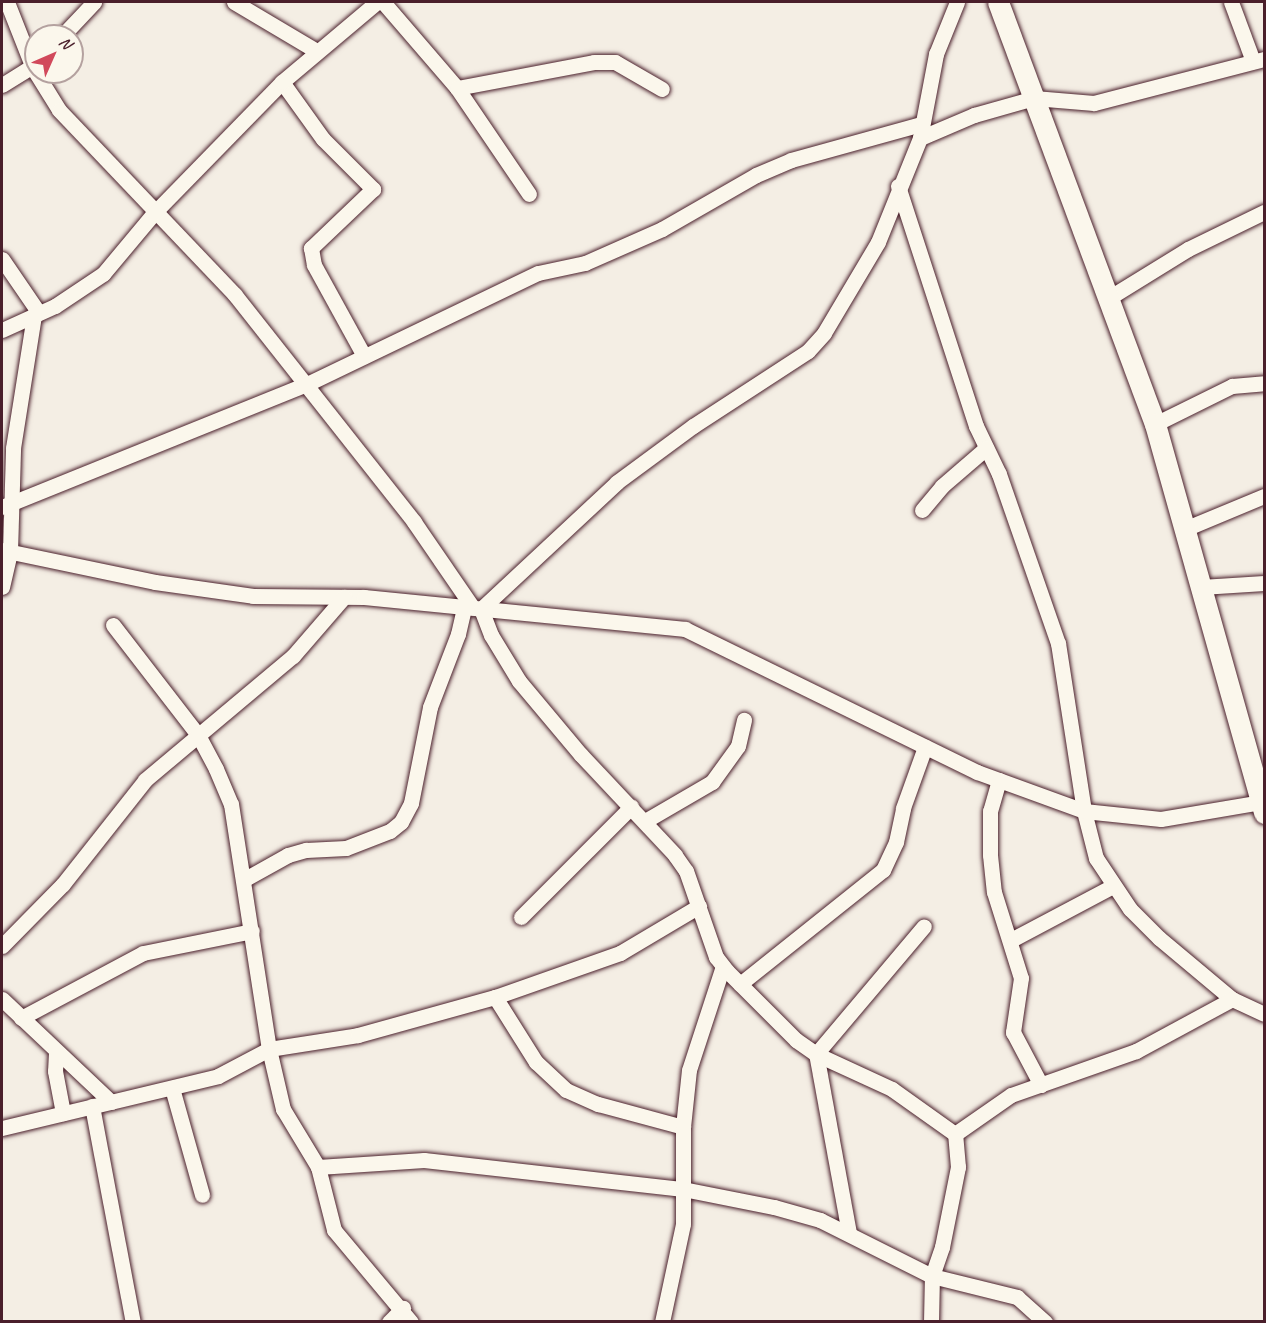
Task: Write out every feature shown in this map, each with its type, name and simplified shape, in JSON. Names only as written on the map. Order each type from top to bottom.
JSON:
[{"type":"street","points":[[7,2],[24,42]]},
{"type":"street","points":[[73,24],[94,2]]},
{"type":"street","points":[[234,2],[315,50]]},
{"type":"street","points":[[2,330],[37,314],[103,274],[154,213],[282,82],[315,50],[377,2]]},
{"type":"street","points":[[383,2],[457,88],[530,194]]},
{"type":"street","points":[[245,879],[288,855],[306,850],[346,848],[390,831],[401,822],[411,803],[430,707],[458,634],[473,608],[617,482],[815,344],[873,253],[920,131],[936,54],[957,2]]},
{"type":"street","points":[[6,551],[155,582],[253,596],[344,597],[685,629],[926,747],[999,780],[1084,811],[1161,819],[1263,807],[1201,587],[1187,528],[1155,424],[998,2]]},
{"type":"street","points":[[5,506],[307,384],[538,273],[585,263],[662,229],[756,175],[791,160],[920,131],[1034,98],[1094,103],[1259,60],[1231,2]]},
{"type":"street","points":[[457,88],[615,62],[662,89]]},
{"type":"street","points":[[2,86],[24,72]]},
{"type":"street","points":[[282,82],[323,139],[373,189],[311,248],[314,265],[364,356]]},
{"type":"street","points":[[44,84],[59,110],[154,213],[225,284],[307,384],[448,567],[519,681],[554,725],[645,821],[686,871],[723,966],[796,1040],[816,1054],[892,1089],[955,1134],[958,1167],[932,1276],[931,1322]]},
{"type":"street","points":[[898,186],[986,448],[999,474],[1064,664],[1084,811],[1096,858],[1113,886],[1159,938],[1232,999],[1264,1014]]},
{"type":"street","points":[[1107,299],[1188,249],[1264,212]]},
{"type":"street","points":[[2,259],[37,314],[12,448],[5,506],[6,551],[2,587]]},
{"type":"street","points":[[1155,424],[1232,386],[1264,382]]},
{"type":"street","points":[[922,510],[942,486],[986,448]]},
{"type":"street","points":[[1187,528],[1264,496]]},
{"type":"street","points":[[1201,587],[1264,583]]},
{"type":"street","points":[[2,946],[63,884],[139,786],[293,656],[344,597]]},
{"type":"street","points":[[113,625],[198,735],[231,804],[245,879],[269,1049],[283,1109],[318,1167],[334,1230],[407,1315],[389,1322]]},
{"type":"street","points":[[645,821],[712,782],[738,746],[744,720]]},
{"type":"street","points":[[740,984],[883,870],[896,842],[903,808],[926,747]]},
{"type":"street","points":[[999,780],[990,811],[990,855],[994,892],[1022,978],[1014,1032],[1041,1085]]},
{"type":"street","points":[[521,917],[631,807]]},
{"type":"street","points":[[1011,940],[1113,886]]},
{"type":"street","points":[[2,1128],[218,1076],[269,1049],[358,1035],[495,998],[620,953],[699,906]]},
{"type":"street","points":[[816,1054],[924,926]]},
{"type":"street","points":[[21,1018],[143,953],[252,931]]},
{"type":"street","points":[[662,1322],[679,1251],[683,1189],[683,1127],[689,1070],[723,966]]},
{"type":"street","points":[[495,998],[536,1062],[566,1090],[598,1104],[683,1127]]},
{"type":"street","points":[[2,999],[56,1053],[111,1102]]},
{"type":"street","points":[[955,1134],[1011,1095],[1136,1051],[1232,999]]},
{"type":"street","points":[[56,1053],[55,1071],[63,1113]]},
{"type":"street","points":[[816,1054],[849,1233]]},
{"type":"street","points":[[172,1088],[202,1195]]},
{"type":"street","points":[[92,1106],[133,1322]]},
{"type":"street","points":[[318,1167],[424,1160],[683,1189],[774,1207],[849,1233],[932,1276],[1017,1297],[1045,1322]]}]
